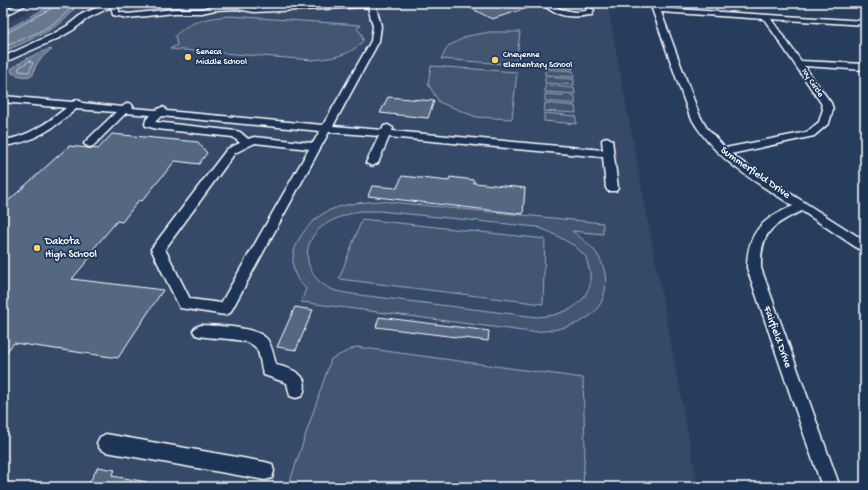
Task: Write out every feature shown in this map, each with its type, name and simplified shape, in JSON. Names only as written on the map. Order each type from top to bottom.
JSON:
[{"type":"street","points":[[3,15],[25,3]]},
{"type":"street","points":[[93,12],[96,3]]},
{"type":"street","points":[[3,60],[56,36],[70,28],[85,16],[114,4],[118,15],[128,16],[174,11],[202,11],[237,5],[254,10],[315,5],[371,4],[377,26],[375,41],[225,309],[185,304],[158,249],[231,151],[254,140],[316,146]]},
{"type":"street","points":[[549,6],[553,10],[568,13],[584,14],[588,13],[590,10]]},
{"type":"street","points":[[656,7],[766,17],[865,23]]},
{"type":"street","name":"Summerfield Drive","points":[[656,7],[696,120],[704,134],[723,152],[743,167],[865,247]]},
{"type":"street","name":"Ivy Circle","points":[[723,152],[810,134],[824,123],[828,110],[826,103],[766,17]]},
{"type":"street","points":[[799,63],[865,67]]},
{"type":"street","points":[[3,94],[9,93],[128,107],[414,133],[608,147],[612,188]]},
{"type":"street","points":[[3,99],[78,102]]},
{"type":"street","points":[[3,143],[14,142],[30,134],[44,130],[78,102]]},
{"type":"street","points":[[89,144],[128,107]]},
{"type":"street","points":[[162,110],[151,120],[150,124],[161,127],[236,134],[247,144]]},
{"type":"street","points":[[265,141],[278,121]]},
{"type":"street","points":[[372,163],[386,130]]},
{"type":"street","name":"Fairfield Drive","points":[[803,206],[780,216],[765,227],[755,246],[753,256],[754,268],[757,282],[831,487]]},
{"type":"street","points":[[201,331],[249,337],[257,340],[262,344],[270,370],[291,375],[295,379],[297,385],[296,391]]},
{"type":"street","points":[[106,443],[265,471]]},
{"type":"shaded area","name":"Dakota High School","points":[[43,3],[607,3],[698,487],[3,487],[3,26]]},
{"type":"shaded area","points":[[230,16],[361,25],[357,28],[362,35],[363,41],[358,46],[346,53],[334,57],[313,60],[170,49],[177,45],[175,36],[187,26],[207,19]]},
{"type":"shaded area","points":[[490,32],[520,32],[516,65],[441,59],[448,46],[468,36]]},
{"type":"shaded area","points":[[546,61],[573,63],[573,69],[545,67]]},
{"type":"shaded area","points":[[431,66],[517,72],[512,119],[476,117],[439,102],[428,84]]},
{"type":"shaded area","points":[[545,69],[573,71],[574,77],[545,75]]},
{"type":"shaded area","points":[[545,77],[574,79],[574,85],[545,83]]},
{"type":"shaded area","points":[[545,85],[574,88],[575,94],[545,92]]},
{"type":"shaded area","points":[[545,94],[575,96],[575,104],[545,101]]},
{"type":"shaded area","points":[[545,103],[575,106],[576,113],[544,111]]},
{"type":"shaded area","points":[[544,113],[576,116],[576,124],[544,121]]},
{"type":"shaded area","points":[[381,201],[603,223],[603,234],[572,231],[592,248],[601,262],[606,278],[606,286],[601,303],[590,316],[577,323],[554,330],[531,332],[301,302],[306,289],[298,280],[294,270],[293,259],[299,239],[305,230],[321,215],[330,210],[349,204]],"holes":[[[360,211],[379,211],[537,227],[550,232],[575,246],[586,257],[590,273],[590,286],[583,299],[571,309],[554,315],[537,317],[352,294],[333,290],[324,285],[317,279],[309,264],[307,255],[308,246],[312,238],[323,226],[338,218]]]},
{"type":"shaded area","points":[[362,219],[545,239],[543,304],[339,279]]},
{"type":"shaded area","points":[[356,347],[583,378],[585,446],[583,487],[288,487],[331,359]]},
{"type":"water","points":[[55,3],[71,3],[74,9],[61,23],[52,29],[3,52],[3,32]]},
{"type":"water","points":[[51,49],[52,50],[45,54],[35,67],[33,75],[22,76],[12,73],[11,69],[20,63]]},
{"type":"building","name":"Cheyenne Elementary School","points":[[461,3],[538,3],[538,5],[492,19]]},
{"type":"building","points":[[388,97],[434,101],[428,118],[380,113]]},
{"type":"building","name":"Dakota High School","points":[[112,134],[198,142],[207,153],[199,164],[175,161],[142,201],[139,200],[122,222],[117,221],[89,254],[93,254],[72,279],[163,290],[118,358],[14,343],[3,356],[3,201],[7,202],[69,146],[98,149]]},
{"type":"building","points":[[402,176],[449,181],[450,177],[474,180],[474,183],[525,188],[523,214],[368,196],[372,186],[397,188]]},
{"type":"building","points":[[295,307],[313,310],[296,350],[277,347]]},
{"type":"building","points":[[379,317],[489,331],[488,341],[376,327]]},
{"type":"building","points":[[98,467],[115,470],[112,476],[147,482],[146,487],[87,487]]},
{"type":"place","name":"Seneca Middle School","points":[[188,57]]},
{"type":"place","name":"Cheyenne Elementary School","points":[[495,60]]},
{"type":"place","name":"Dakota High School","points":[[37,248]]}]
